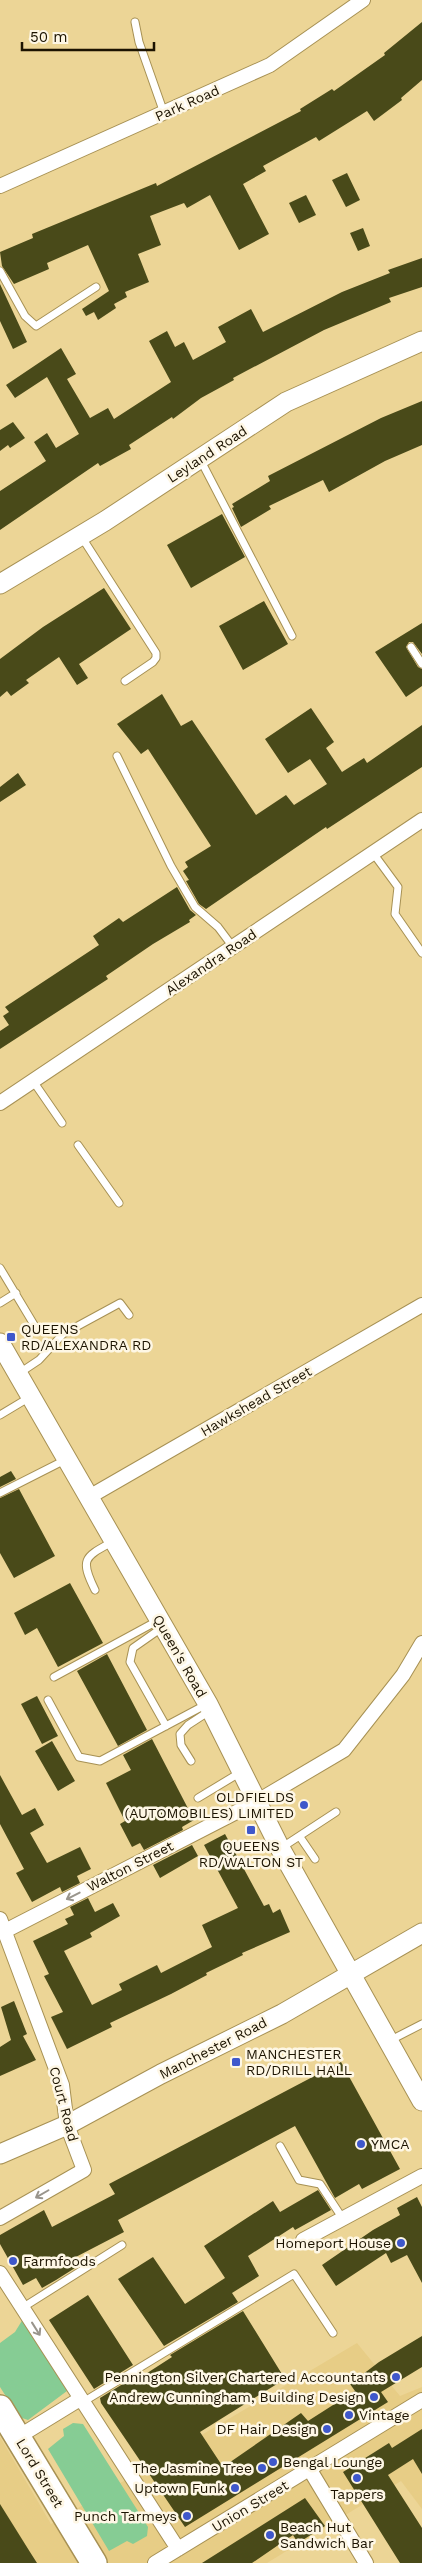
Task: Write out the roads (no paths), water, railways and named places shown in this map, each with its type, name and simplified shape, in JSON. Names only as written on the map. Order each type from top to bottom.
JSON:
[{"type":"highway","name":"Lord Street","points":[[0,2408],[94,2563]]},
{"type":"main road","name":"Leyland Road","points":[[0,584],[81,535],[286,402],[422,341]]},
{"type":"main road","name":"Queen's Road","points":[[0,1343],[209,1707],[280,1848],[422,2101]]},
{"type":"main road","name":"Manchester Road","points":[[0,2154],[66,2125],[161,2074],[282,2014],[422,1933]]},
{"type":"street","name":"Park Road","points":[[0,186],[270,65],[363,0]]},
{"type":"street","name":"Alexandra Road","points":[[0,1103],[422,820]]},
{"type":"street","name":"Hawkshead Street","points":[[90,1497],[422,1305]]},
{"type":"street","name":"Walton Street","points":[[2,1925],[256,1802],[344,1750],[402,1675],[422,1642]]},
{"type":"street","name":"Court Road","points":[[0,2218],[84,2170],[66,2125],[62,2085],[2,1925]]},
{"type":"street","points":[[303,2240],[422,2176]]},
{"type":"street","points":[[0,2273],[178,2549]]},
{"type":"street","name":"Union Street","points":[[155,2563],[422,2400]]},
{"type":"street","points":[[18,2437],[81,2401]]},
{"type":"street","points":[[310,2470],[366,2563]]},
{"type":"lane","points":[[135,22],[138,42],[164,113]]},
{"type":"lane","points":[[0,271],[26,316],[36,326],[96,287]]},
{"type":"lane","points":[[199,459],[292,636]]},
{"type":"lane","points":[[81,535],[156,653],[156,658],[153,662],[125,681]]},
{"type":"lane","points":[[411,647],[422,664]]},
{"type":"lane","points":[[117,756],[171,866],[196,907],[218,927],[233,947]]},
{"type":"lane","points":[[373,853],[398,887],[395,914],[422,954]]},
{"type":"lane","points":[[33,1081],[62,1123]]},
{"type":"lane","points":[[78,1145],[119,1203]]},
{"type":"lane","points":[[0,1268],[36,1328]]},
{"type":"lane","points":[[0,1303],[16,1294]]},
{"type":"lane","points":[[18,1374],[39,1360],[64,1334],[120,1303],[129,1315]]},
{"type":"lane","points":[[0,1415],[31,1397]]},
{"type":"lane","points":[[0,1493],[67,1458]]},
{"type":"lane","points":[[95,1590],[85,1569],[85,1561],[91,1554],[114,1541]]},
{"type":"lane","points":[[54,1677],[162,1623]]},
{"type":"lane","points":[[162,1623],[133,1648],[130,1662],[166,1726]]},
{"type":"lane","points":[[48,1700],[79,1757],[90,1761],[100,1761],[166,1726],[209,1707]]},
{"type":"lane","points":[[191,1761],[181,1745],[180,1734],[209,1707]]},
{"type":"lane","points":[[198,1798],[241,1772]]},
{"type":"lane","points":[[280,1848],[300,1837],[336,1812]]},
{"type":"lane","points":[[300,1837],[315,1859]]},
{"type":"lane","points":[[388,2041],[422,2024]]},
{"type":"lane","points":[[280,2146],[299,2180],[320,2184],[343,2219]]},
{"type":"lane","points":[[22,2308],[122,2245]]},
{"type":"lane","points":[[81,2401],[294,2274],[333,2333]]},
{"type":"place","name":"QUEENS RD/ALEXANDRA RD","points":[[11,1337]]},
{"type":"place","name":"OLDFIELDS (AUTOMOBILES) LIMITED","points":[[304,1805]]},
{"type":"place","name":"QUEENS RD/WALTON ST","points":[[251,1830]]},
{"type":"place","name":"MANCHESTER RD/DRILL HALL","points":[[236,2062]]},
{"type":"place","name":"YMCA","points":[[361,2144]]},
{"type":"place","name":"Homeport House","points":[[401,2243]]},
{"type":"place","name":"Farmfoods","points":[[13,2261]]},
{"type":"place","name":"Pennington Silver Chartered Accountants","points":[[396,2377]]},
{"type":"place","name":"Andrew Cunningham, Building Design","points":[[374,2397]]},
{"type":"place","name":"Vintage","points":[[349,2415]]},
{"type":"place","name":"DF Hair Design","points":[[327,2429]]},
{"type":"place","name":"Bengal Lounge","points":[[273,2462]]},
{"type":"place","name":"The Jasmine Tree","points":[[262,2468]]},
{"type":"place","name":"Tappers","points":[[357,2478]]},
{"type":"place","name":"Uptown Funk","points":[[235,2488]]},
{"type":"place","name":"Punch Tarmeys","points":[[187,2516]]},
{"type":"place","name":"Beach Hut Sandwich Bar","points":[[270,2535]]}]
